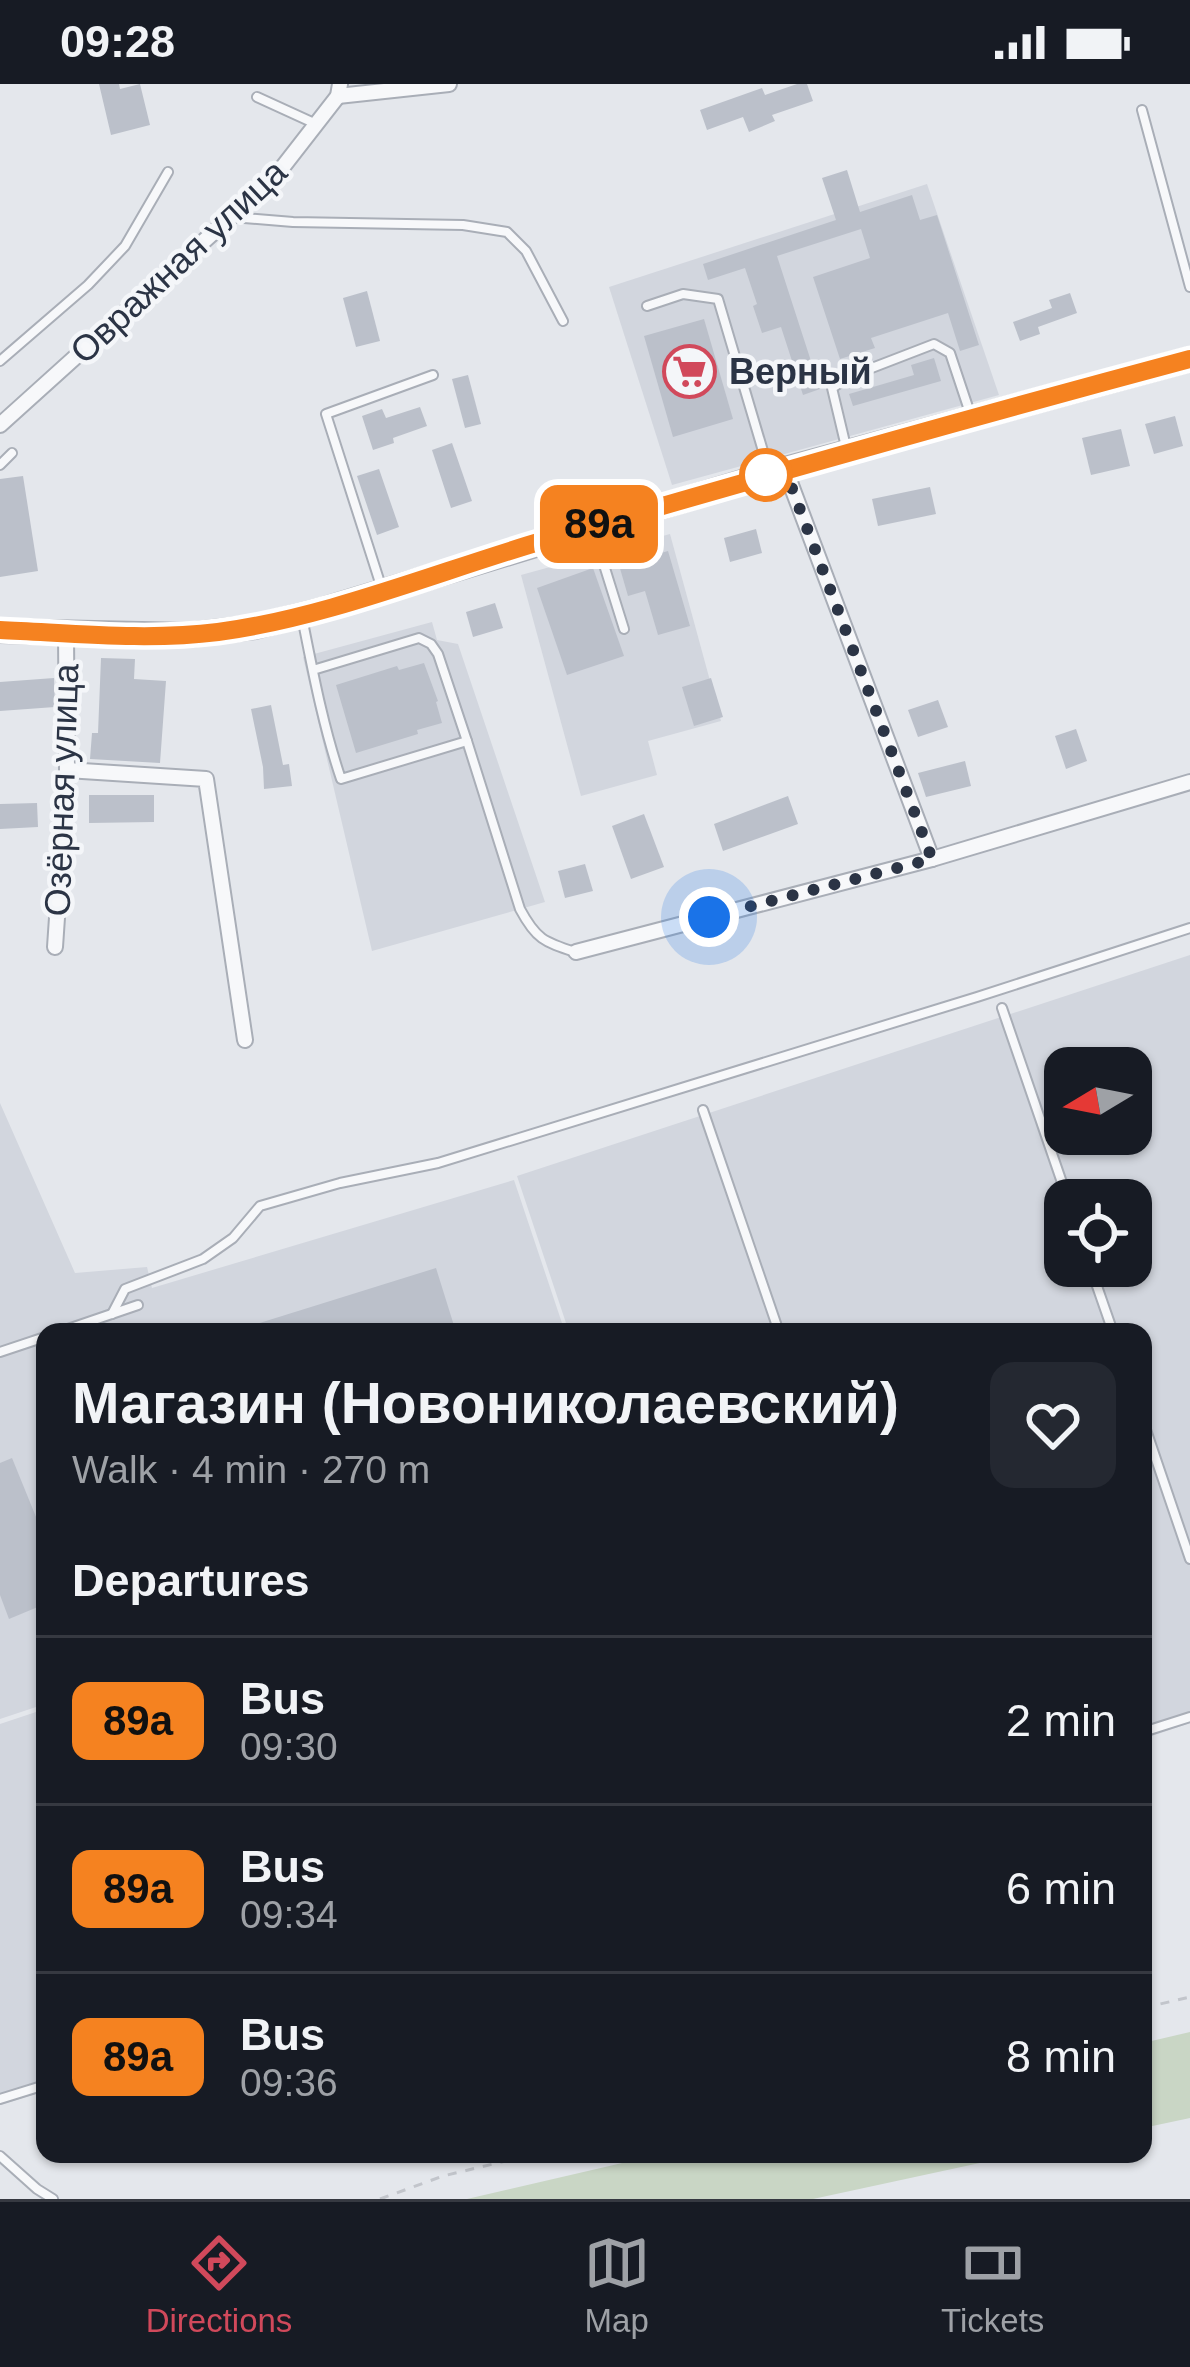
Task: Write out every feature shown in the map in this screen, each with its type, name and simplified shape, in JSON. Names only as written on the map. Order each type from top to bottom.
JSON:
[{"type":"main road","points":[[0,631],[188,635],[255,627],[777,472],[1190,359]]},
{"type":"street","points":[[339,90],[448,84]]},
{"type":"street","name":"Овражная улица","points":[[0,425],[275,177],[339,90]]},
{"type":"street","points":[[777,472],[932,859]]},
{"type":"street","name":"Озёрная улица","points":[[55,947],[67,770],[66,633]]},
{"type":"street","points":[[67,770],[206,779],[244,1040]]},
{"type":"street","points":[[576,952],[932,859],[1190,782]]},
{"type":"lane","points":[[257,97],[316,124]]},
{"type":"lane","points":[[1142,110],[1190,287]]},
{"type":"lane","points":[[0,361],[88,285],[125,246],[168,172]]},
{"type":"lane","points":[[231,217],[463,225],[507,232],[526,251],[563,321]]},
{"type":"lane","points":[[647,306],[683,294],[718,299],[777,472]]},
{"type":"lane","points":[[847,452],[832,388],[934,344],[950,353],[972,418]]},
{"type":"lane","points":[[382,590],[326,414],[433,375]]},
{"type":"lane","points":[[0,465],[13,453]]},
{"type":"lane","points":[[592,526],[624,629]]},
{"type":"lane","points":[[302,615],[327,738],[341,779],[467,741]]},
{"type":"lane","points":[[313,670],[419,638],[430,644],[438,654],[520,909],[532,933],[576,952]]},
{"type":"lane","points":[[112,1314],[125,1289],[203,1259],[233,1238],[260,1206],[438,1163],[1190,928]]},
{"type":"lane","points":[[1002,1008],[1061,1179]]},
{"type":"lane","points":[[703,1110],[776,1323]]},
{"type":"lane","points":[[1097,1287],[1110,1323]]},
{"type":"lane","points":[[86,1323],[138,1305]]},
{"type":"lane","points":[[0,1352],[36,1339]]},
{"type":"lane","points":[[1152,1447],[1190,1559]]},
{"type":"lane","points":[[1152,1729],[1190,1718]]},
{"type":"lane","points":[[0,2099],[36,2088]]},
{"type":"lane","points":[[0,2156],[52,2199]]},
{"type":"path","points":[[1152,2006],[1190,1997]]},
{"type":"path","points":[[380,2199],[442,2176],[497,2163]]},
{"type":"shaded area","points":[[927,184],[999,395],[672,485],[609,287]]},
{"type":"shaded area","points":[[670,534],[721,721],[648,741],[657,775],[581,796],[521,575]]},
{"type":"shaded area","points":[[432,622],[437,640],[458,644],[545,902],[372,951],[303,657]]},
{"type":"shaded area","points":[[1190,955],[1190,1723],[1152,1736],[1152,1323],[566,1323],[517,1176]]},
{"type":"shaded area","points":[[0,1103],[75,1273],[147,1267],[152,1288],[514,1180],[562,1323],[36,1323],[36,1707],[0,1719]]},
{"type":"shaded area","points":[[36,1712],[36,2094],[0,2105],[0,1724]]},
{"type":"green space","points":[[1190,2032],[1190,2118],[1152,2126],[1152,2041]]},
{"type":"green space","points":[[622,2163],[980,2163],[813,2199],[467,2199]]},
{"type":"building","points":[[99,84],[119,84],[120,89],[140,84],[150,125],[111,135]]},
{"type":"building","points":[[807,84],[813,101],[772,115],[775,121],[749,132],[743,117],[707,130],[700,110],[762,88],[765,95]]},
{"type":"building","points":[[847,170],[860,212],[912,195],[920,220],[937,215],[979,345],[960,351],[948,313],[871,338],[875,348],[840,359],[813,277],[870,258],[861,229],[777,256],[820,389],[803,395],[781,327],[762,333],[745,268],[708,280],[703,264],[836,220],[822,178]]},
{"type":"building","points":[[367,291],[380,341],[356,347],[343,298]]},
{"type":"building","points":[[1070,293],[1077,313],[1038,327],[1040,334],[1020,341],[1013,322],[1052,308],[1049,300]]},
{"type":"building","points":[[704,319],[733,419],[673,437],[644,336]]},
{"type":"building","points":[[934,358],[941,381],[853,406],[849,394],[914,375],[911,365]]},
{"type":"building","points":[[468,375],[481,424],[465,428],[452,379]]},
{"type":"building","points":[[420,407],[427,426],[373,450],[362,416],[382,409],[386,418]]},
{"type":"building","points":[[1175,416],[1183,446],[1154,454],[1145,424]]},
{"type":"building","points":[[1121,429],[1130,466],[1091,475],[1082,438]]},
{"type":"building","points":[[452,443],[472,501],[451,508],[432,450]]},
{"type":"building","points":[[379,469],[399,527],[377,535],[357,476]]},
{"type":"building","points":[[23,476],[38,571],[0,577],[0,479]]},
{"type":"building","points":[[930,487],[936,514],[878,526],[872,499]]},
{"type":"building","points":[[756,529],[762,553],[730,562],[724,538]]},
{"type":"building","points":[[668,551],[690,626],[658,635],[645,591],[628,596],[619,565]]},
{"type":"building","points":[[593,568],[624,656],[567,675],[537,588]]},
{"type":"building","points":[[495,603],[503,628],[473,637],[466,612]]},
{"type":"building","points":[[101,658],[135,659],[134,679],[166,681],[160,763],[90,759],[92,733],[98,733]]},
{"type":"building","points":[[424,663],[442,723],[356,753],[336,685],[397,666],[399,670]]},
{"type":"building","points":[[54,678],[55,707],[0,711],[0,682]]},
{"type":"building","points":[[711,678],[723,717],[694,726],[682,687]]},
{"type":"building","points":[[938,700],[948,727],[918,737],[908,710]]},
{"type":"building","points":[[271,705],[292,786],[264,789],[251,709]]},
{"type":"building","points":[[1076,729],[1087,761],[1066,769],[1055,736]]},
{"type":"building","points":[[965,761],[971,786],[926,797],[918,773]]},
{"type":"building","points":[[89,795],[154,795],[154,822],[89,823]]},
{"type":"building","points":[[788,796],[798,824],[723,851],[714,824]]},
{"type":"building","points":[[37,803],[38,827],[0,829],[0,804]]},
{"type":"building","points":[[644,814],[664,867],[631,879],[612,826]]},
{"type":"building","points":[[585,864],[593,891],[565,898],[558,871]]},
{"type":"building","points":[[436,1268],[453,1323],[259,1323]]},
{"type":"building","points":[[12,1458],[36,1517],[36,1608],[9,1619],[0,1595],[0,1463]]},
{"type":"bus line","name":"89a","points":[[0,630],[188,635],[255,627],[770,474],[1190,359]]},
{"type":"place","name":"Верный","points":[[690,371]]},
{"type":"route","points":[[709,917],[932,859],[785,470],[766,475]]}]
